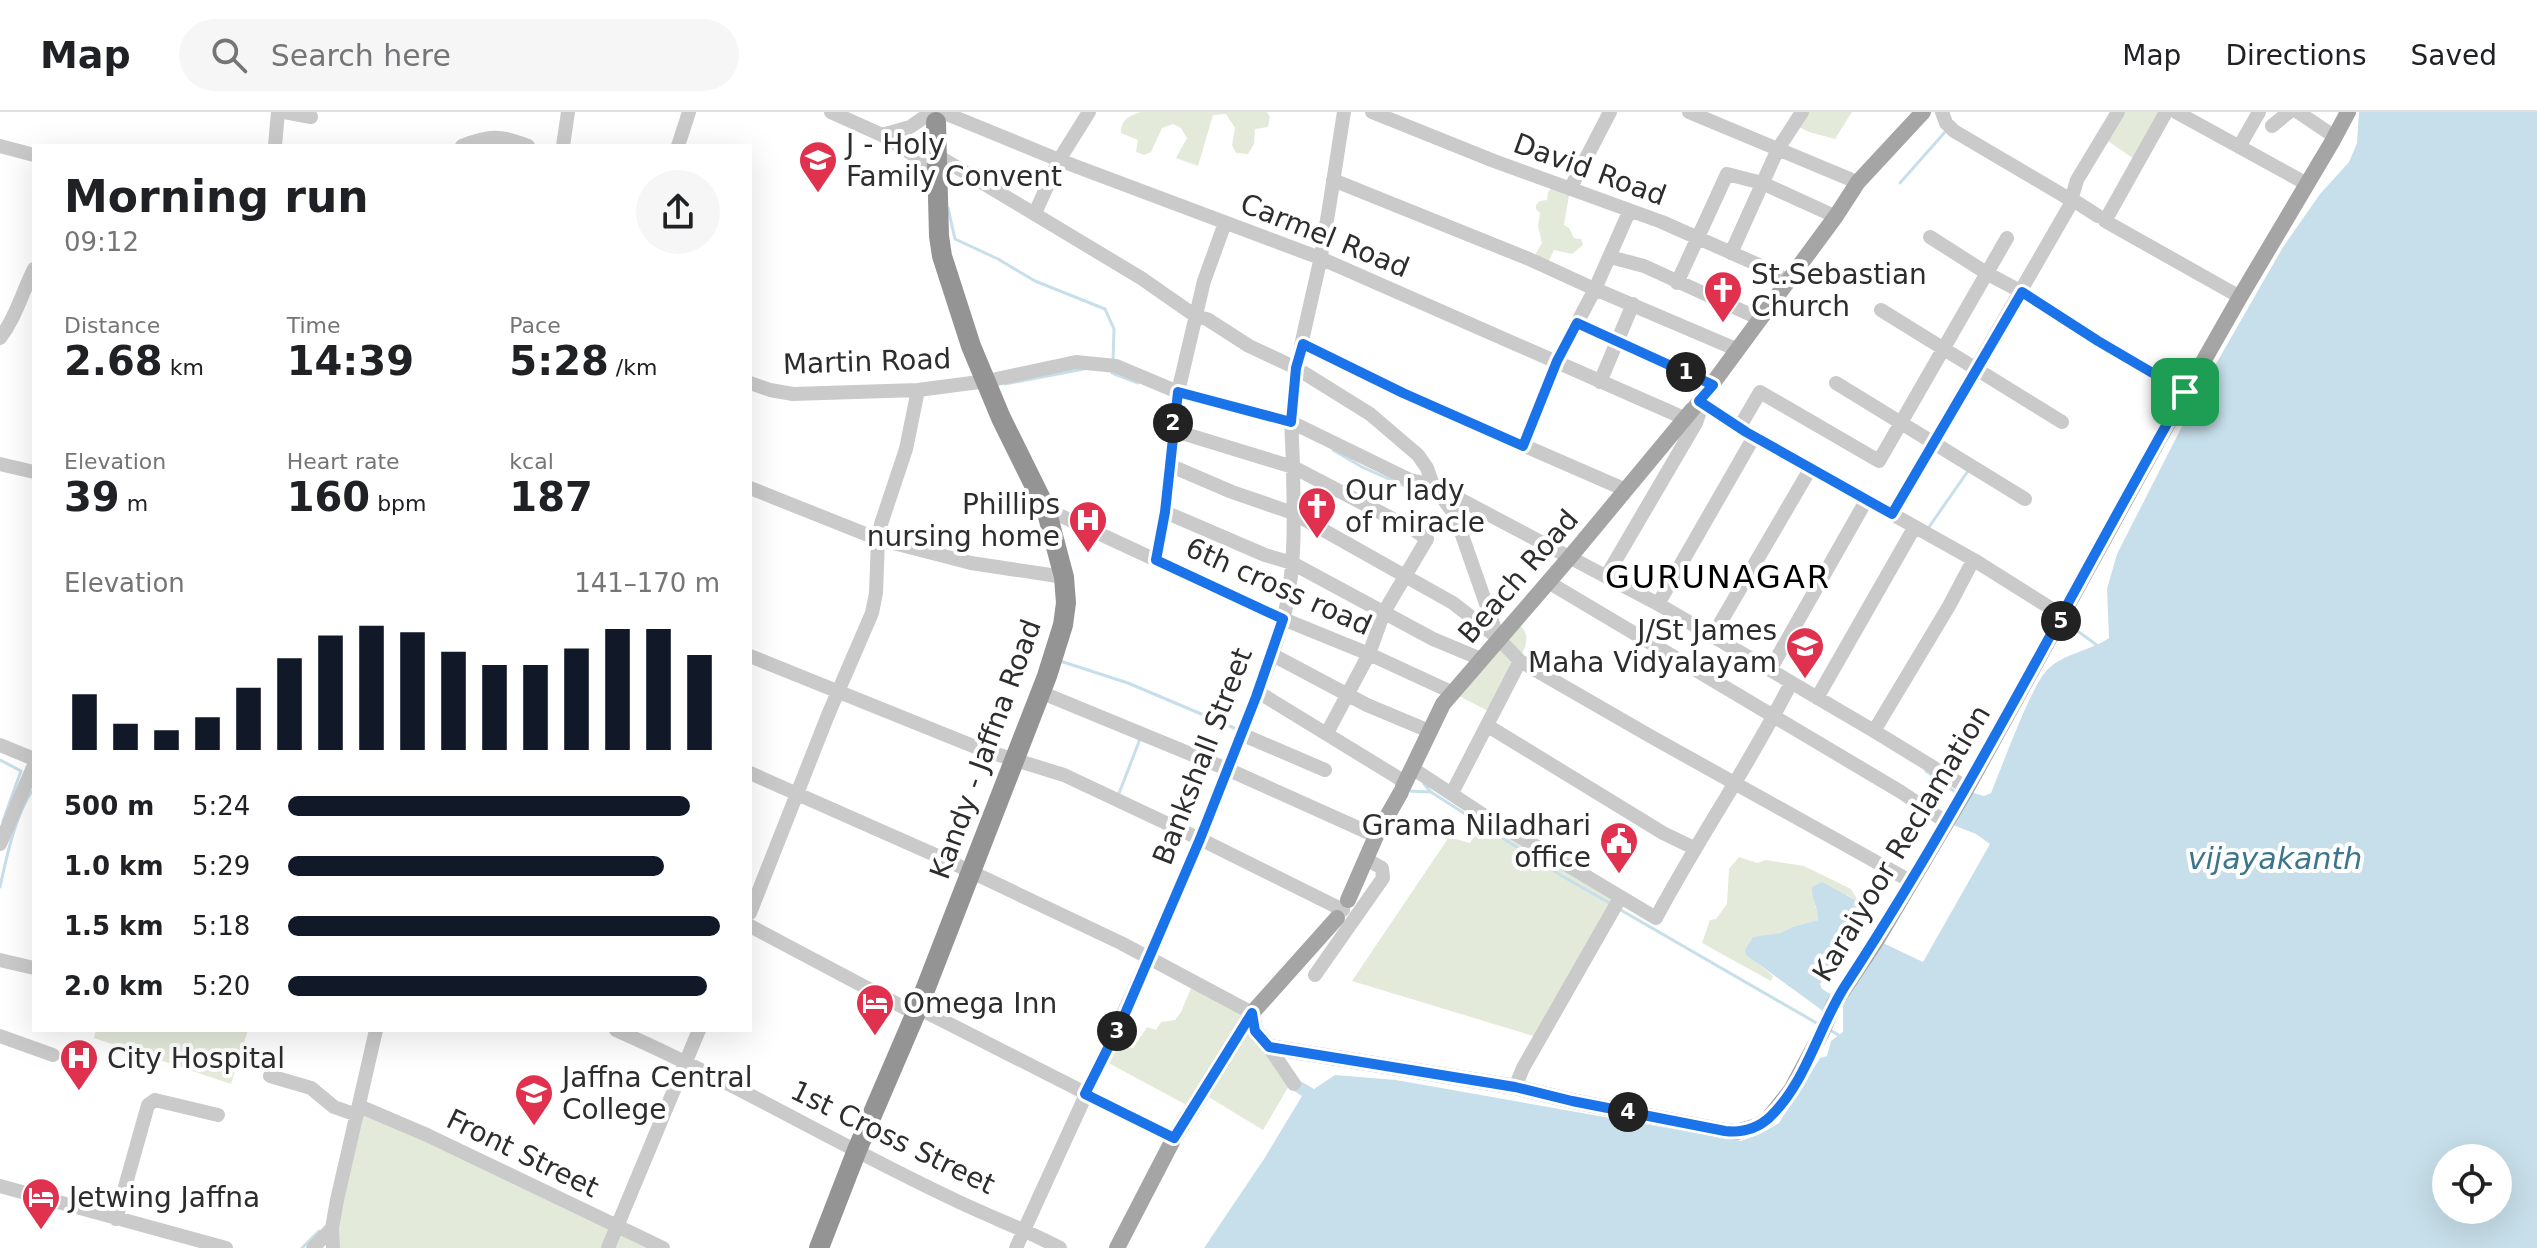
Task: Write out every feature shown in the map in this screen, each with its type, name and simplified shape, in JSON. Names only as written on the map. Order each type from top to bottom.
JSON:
[{"type":"highway","name":"Kandy - Jaffna Road","points":[[819,1248],[917,1011],[1040,692],[1063,625],[1066,603],[1064,577],[1046,509],[1001,418],[971,346],[942,256],[936,115]]},
{"type":"main road","name":"Beach Road","points":[[1117,1248],[1174,1138],[1252,1013],[1344,908],[1376,836],[1405,782],[1425,730],[1443,704],[1713,385],[1858,182],[1923,112]]},
{"type":"main road","name":"Karaiyoor Reclamation","points":[[1269,1047],[1515,1087],[1707,1128],[1737,1132],[1768,1119],[1791,1090],[1834,1004],[1912,882],[1967,788],[2185,392],[2348,112]]},
{"type":"main road","points":[[1252,1013],[1255,1031],[1269,1047]]},
{"type":"street","points":[[275,144],[278,112]]},
{"type":"street","points":[[284,112],[311,117]]},
{"type":"street","points":[[563,144],[568,112]]},
{"type":"street","points":[[679,144],[689,112]]},
{"type":"street","points":[[831,112],[1035,213],[1141,278],[1197,317],[1207,319],[1249,346],[1296,368],[1370,414],[1418,455],[1433,485],[1455,515],[1498,638]]},
{"type":"street","points":[[1035,213],[1059,160],[1089,112]]},
{"type":"street","name":"Bankshall Street","points":[[1016,1248],[1112,1041],[1200,839],[1283,619],[1292,563],[1291,422],[1296,368],[1320,258],[1344,112]]},
{"type":"street","name":"David Road","points":[[1372,112],[1662,222],[1788,281]]},
{"type":"street","points":[[1570,189],[1610,112]]},
{"type":"street","points":[[1689,112],[1852,180]]},
{"type":"street","points":[[1731,253],[1778,149],[1802,112]]},
{"type":"street","points":[[1942,112],[1946,123],[1954,131],[2098,216]]},
{"type":"street","points":[[1892,514],[2022,292],[2077,180],[2118,112]]},
{"type":"street","points":[[2166,112],[2105,221],[2240,297]]},
{"type":"street","points":[[2176,112],[2307,184]]},
{"type":"street","points":[[2239,147],[2259,112]]},
{"type":"street","points":[[2272,126],[2289,112]]},
{"type":"street","points":[[2298,112],[2335,137]]},
{"type":"street","points":[[882,135],[936,115]]},
{"type":"street","name":"Carmel Road","points":[[936,115],[1320,258],[1600,382],[1693,409],[1739,428],[1974,560],[2063,616]]},
{"type":"street","points":[[467,144],[479,139],[505,137],[523,144]]},
{"type":"street","points":[[0,146],[32,154]]},
{"type":"street","points":[[1677,283],[1727,174],[1762,183],[1830,214]]},
{"type":"street","points":[[1333,180],[1529,259],[1738,350]]},
{"type":"street","points":[[1523,446],[1557,361],[1591,287],[1610,257],[1629,212]]},
{"type":"street","points":[[1156,560],[1165,512],[1178,392],[1204,281],[1225,223]]},
{"type":"street","points":[[1930,237],[2185,392]]},
{"type":"street","points":[[1739,428],[1760,392],[1879,461],[2007,238]]},
{"type":"street","points":[[1610,257],[1644,266],[1760,319]]},
{"type":"street","points":[[0,338],[29,295]]},
{"type":"street","points":[[1600,382],[1633,304]]},
{"type":"street","points":[[1881,310],[2062,422]]},
{"type":"street","points":[[1577,323],[1713,385]]},
{"type":"street","points":[[1303,344],[1403,393],[1626,490]]},
{"type":"street","name":"Martin Road","points":[[752,384],[793,394],[918,390],[987,381],[1076,362],[1116,366],[1178,392],[1291,422],[1410,480],[1433,485],[1607,575],[1967,788]]},
{"type":"street","points":[[1836,383],[2025,499]]},
{"type":"street","points":[[752,908],[872,613],[878,539],[885,507],[906,449],[918,390]]},
{"type":"street","points":[[1607,575],[1696,423],[1700,411],[1693,409]]},
{"type":"street","points":[[1172,430],[1293,467],[1427,539],[1384,612],[1369,654],[1327,733]]},
{"type":"street","points":[[1658,604],[1751,442]]},
{"type":"street","points":[[0,464],[32,472]]},
{"type":"street","points":[[1169,465],[1232,492],[1293,513],[1453,603],[1498,638],[1520,661],[1912,882]]},
{"type":"street","points":[[1712,637],[1809,471]]},
{"type":"street","points":[[752,489],[878,539],[971,563],[1064,577]]},
{"type":"street","points":[[1770,670],[1867,499]]},
{"type":"street","name":"6th cross road","points":[[1046,509],[1283,619],[1447,690]]},
{"type":"street","points":[[1165,512],[1265,555],[1292,563],[1433,639],[1481,659]]},
{"type":"street","points":[[1817,698],[1914,528]]},
{"type":"street","points":[[1874,731],[1969,568]]},
{"type":"street","points":[[1548,582],[1901,792],[1946,822]]},
{"type":"street","points":[[1271,654],[1389,716],[1425,730]]},
{"type":"street","points":[[752,657],[983,750],[1064,775],[1344,908]]},
{"type":"street","points":[[1452,793],[1520,661]]},
{"type":"street","points":[[1258,692],[1405,782],[1452,793],[1656,918],[1791,683]]},
{"type":"street","points":[[1040,692],[1227,769],[1376,836]]},
{"type":"street","points":[[1488,726],[1663,833],[1694,848]]},
{"type":"street","points":[[1241,734],[1325,770]]},
{"type":"street","points":[[0,745],[32,758]]},
{"type":"street","points":[[0,844],[32,770]]},
{"type":"street","points":[[752,774],[970,871],[1148,956],[1252,1013]]},
{"type":"street","points":[[1315,975],[1383,878],[1382,868],[1366,859]]},
{"type":"street","points":[[1515,1087],[1620,898]]},
{"type":"street","points":[[752,927],[1174,1138]]},
{"type":"street","points":[[0,960],[32,968]]},
{"type":"street","points":[[333,1248],[332,1228],[376,1032]]},
{"type":"street","name":"1st Cross Street","points":[[620,1032],[955,1201],[1060,1248]]},
{"type":"street","points":[[608,1248],[698,1032]]},
{"type":"street","points":[[0,1036],[53,1055]]},
{"type":"street","points":[[1269,1047],[1294,1084]]},
{"type":"street","name":"Front Street","points":[[270,1076],[311,1088],[334,1107],[358,1110],[427,1135],[663,1248]]},
{"type":"street","points":[[116,1219],[148,1105],[155,1100],[218,1115]]},
{"type":"street","points":[[0,1186],[226,1248]]},
{"type":"street","points":[[313,1248],[332,1228]]},
{"type":"green space","points":[[1141,112],[1267,112],[1270,117],[1268,127],[1255,129],[1254,144],[1248,154],[1236,153],[1232,145],[1235,128],[1226,114],[1213,115],[1198,166],[1176,158],[1187,138],[1181,128],[1173,124],[1162,128],[1151,152],[1144,155],[1136,152],[1138,140],[1121,133],[1121,128],[1126,119]]},
{"type":"green space","points":[[1802,112],[1852,112],[1835,139],[1795,125]]},
{"type":"green space","points":[[2118,112],[2166,112],[2137,161],[2102,137]]},
{"type":"green space","points":[[1556,183],[1570,189],[1564,225],[1574,238],[1581,239],[1583,245],[1572,254],[1554,250],[1546,267],[1532,260],[1542,243],[1538,226],[1540,213],[1536,205],[1547,200],[1548,192]]},
{"type":"green space","points":[[1518,624],[1526,634],[1525,647],[1494,714],[1453,693]]},
{"type":"green space","points":[[1485,816],[1620,898],[1540,1038],[1352,981],[1449,837],[1470,843]]},
{"type":"green space","points":[[1739,857],[1757,863],[1766,860],[1804,866],[1851,889],[1859,902],[1847,895],[1815,906],[1819,913],[1818,920],[1792,927],[1746,954],[1773,976],[1771,981],[1702,943],[1710,920],[1716,919],[1727,904],[1729,869]]},
{"type":"green space","points":[[1194,981],[1252,1013],[1293,1079],[1263,1130],[1202,1093],[1192,1108],[1103,1060],[1112,1041],[1133,1048],[1147,1027],[1156,1030],[1161,1022],[1175,1020]]},
{"type":"green space","points":[[96,1032],[247,1032],[231,1084],[94,1038]]},
{"type":"green space","points":[[359,1106],[663,1248],[333,1248]]},
{"type":"water","name":"vijayakanth","points":[[2359,112],[2537,112],[2537,1248],[1204,1248],[1302,1096],[1291,1089],[1297,1079],[1314,1089],[1335,1075],[1396,1080],[1741,1141],[1779,1123],[1820,1058],[1827,1056],[1831,1041],[1843,1032],[1843,1000],[1883,943],[1923,962],[1990,844],[1976,834],[1948,823],[1967,791],[1984,796],[1991,793],[2025,708],[2048,669],[2062,659],[2109,638],[2107,589],[2117,554],[2197,397],[2283,247],[2320,194],[2349,162],[2357,143]]},
{"type":"water","points":[[1822,882],[1861,906],[1846,943],[1820,984],[1832,995],[1823,1011],[1746,955],[1745,950],[1753,937],[1781,933],[1818,920],[1812,887]]},
{"type":"waterway","points":[[1900,183],[1945,132]]},
{"type":"waterway","points":[[948,208],[955,239],[1035,281],[1105,309],[1114,329],[1113,361]]},
{"type":"waterway","points":[[1005,384],[1084,369]]},
{"type":"waterway","points":[[1112,369],[1112,373],[1138,383]]},
{"type":"waterway","points":[[1333,450],[1362,467],[1434,498]]},
{"type":"waterway","points":[[1929,527],[1968,471]]},
{"type":"waterway","points":[[2064,621],[2098,646]]},
{"type":"waterway","points":[[1060,661],[1128,683],[1239,730]]},
{"type":"waterway","points":[[1118,796],[1140,739]]},
{"type":"waterway","points":[[0,760],[21,771],[3,821]]},
{"type":"waterway","points":[[1926,771],[1958,794]]},
{"type":"waterway","points":[[1424,784],[1431,792],[1562,876],[1613,905]]},
{"type":"waterway","points":[[0,887],[17,823],[32,791]]},
{"type":"waterway","points":[[1407,791],[1431,792]]},
{"type":"waterway","points":[[1619,909],[1820,1025]]},
{"type":"waterway","points":[[1830,1030],[1840,1036]]},
{"type":"waterway","points":[[302,1248],[319,1231]]},
{"type":"place","name":"J - Holy Family Convent","points":[[818,194]]},
{"type":"place","name":"St.Sebastian Church","points":[[1723,324]]},
{"type":"place","name":"Our lady of miracle","points":[[1317,540]]},
{"type":"place","name":"Phillips nursing home","points":[[1088,554]]},
{"type":"place","name":"J/St James Maha Vidyalayam","points":[[1805,680]]},
{"type":"place","name":"Grama Niladhari office","points":[[1619,875]]},
{"type":"place","name":"Omega Inn","points":[[875,1037]]},
{"type":"place","name":"City Hospital","points":[[79,1092]]},
{"type":"place","name":"Jaffna Central College","points":[[534,1127]]},
{"type":"place","name":"Jetwing Jaffna","points":[[41,1231]]},
{"type":"district","name":"GURUNAGAR","points":[[1718,577]]},
{"type":"route","points":[[2022,292],[2185,392],[1967,788],[1878,938],[1834,1004],[1791,1090],[1768,1119],[1737,1132],[1707,1128],[1515,1087],[1269,1047],[1255,1031],[1252,1013],[1174,1138],[1085,1094],[1124,1016],[1200,839],[1283,619],[1156,560],[1165,512],[1178,392],[1291,422],[1296,368],[1303,344],[1523,446],[1557,361],[1577,323],[1713,385],[1699,401],[1746,432],[1892,514],[2022,292]]}]
